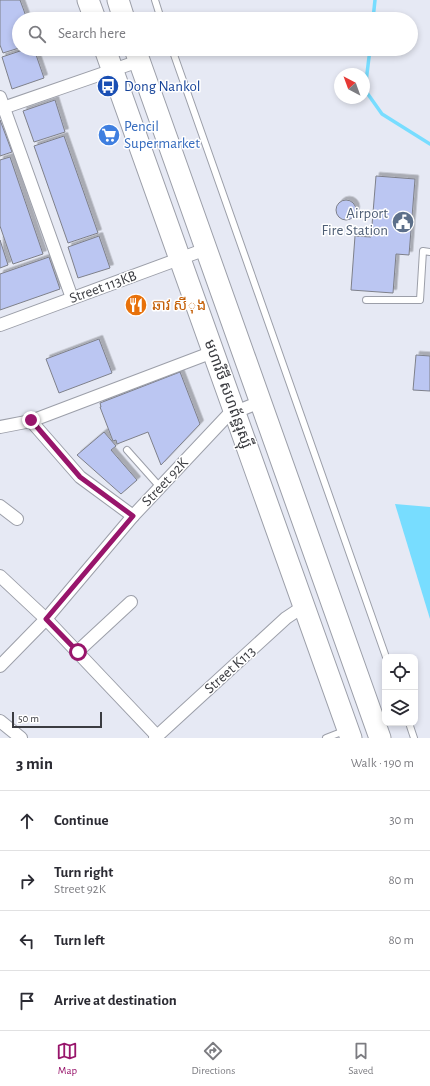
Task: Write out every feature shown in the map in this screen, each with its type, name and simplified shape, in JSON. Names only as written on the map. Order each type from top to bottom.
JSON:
[{"type":"highway","points":[[88,0],[92,12]]},
{"type":"highway","points":[[118,0],[122,12]]},
{"type":"highway","name":"មហាវិថី សហព័ន្ធរុស្ស៊ី","points":[[108,56],[349,734]]},
{"type":"highway","name":"មហាវិថី សហព័ន្ធរុស្ស៊ី","points":[[137,56],[380,738]]},
{"type":"street","points":[[72,298],[1,104],[113,70],[135,56]]},
{"type":"street","name":"Street 113KB","points":[[0,325],[206,249]]},
{"type":"street","points":[[0,426],[31,420],[213,352]]},
{"type":"street","name":"Street 92K","points":[[0,666],[46,619],[133,516],[228,415],[260,402]]},
{"type":"street","points":[[31,420],[80,477],[133,516]]},
{"type":"street","points":[[0,506],[18,519]]},
{"type":"street","points":[[0,576],[46,619],[78,652],[156,737]]},
{"type":"street","points":[[78,652],[131,602]]},
{"type":"street","name":"Street K113","points":[[156,737],[286,618],[304,606]]},
{"type":"street","points":[[0,721],[21,738]]},
{"type":"lane","points":[[155,0],[159,12]]},
{"type":"lane","points":[[174,56],[385,654]]},
{"type":"lane","points":[[366,300],[420,300],[423,251],[430,252]]},
{"type":"lane","points":[[127,450],[160,487]]},
{"type":"lane","points":[[410,726],[414,738]]},
{"type":"lane","points":[[326,738],[349,734]]},
{"type":"water","points":[[395,504],[430,507],[430,619]]},
{"type":"building","points":[[0,0],[20,0],[24,12],[12,12],[12,50],[3,53],[0,45]]},
{"type":"building","points":[[12,54],[12,56],[36,56],[44,78],[12,89],[2,57]]},
{"type":"building","points":[[55,100],[65,132],[34,142],[23,111]]},
{"type":"building","points":[[0,120],[12,152],[0,156]]},
{"type":"building","points":[[64,136],[98,233],[68,243],[34,146]]},
{"type":"building","points":[[10,157],[43,254],[13,264],[0,226],[0,160]]},
{"type":"building","points":[[376,176],[415,179],[409,255],[396,254],[393,293],[351,290],[355,236],[371,237]]},
{"type":"building","points":[[346,200],[353,203],[356,210],[353,217],[346,220],[339,217],[336,210],[339,203]]},
{"type":"building","points":[[99,236],[110,268],[78,278],[68,247]]},
{"type":"building","points":[[0,240],[8,265],[0,268]]},
{"type":"building","points":[[49,257],[60,289],[0,310],[0,274]]},
{"type":"building","points":[[99,339],[112,373],[59,393],[46,359]]},
{"type":"building","points":[[416,355],[430,356],[430,391],[413,390]]},
{"type":"building","points":[[180,372],[200,424],[161,465],[148,432],[117,444],[116,440],[113,441],[100,407],[100,403]]},
{"type":"building","points":[[104,432],[116,446],[111,450],[137,480],[121,494],[77,455]]},
{"type":"waterway","points":[[374,12],[375,0]]},
{"type":"waterway","points":[[369,56],[365,90],[382,114],[430,144]]},
{"type":"place","name":"Dong Nankol","points":[[108,86]]},
{"type":"place","name":"Pencil Supermarket","points":[[109,135]]},
{"type":"place","name":"Airport Fire Station","points":[[403,222]]},
{"type":"place","name":"ឆាវ សីុង","points":[[136,305]]},
{"type":"route","points":[[31,420],[80,477],[133,516],[46,619],[78,652]]}]
